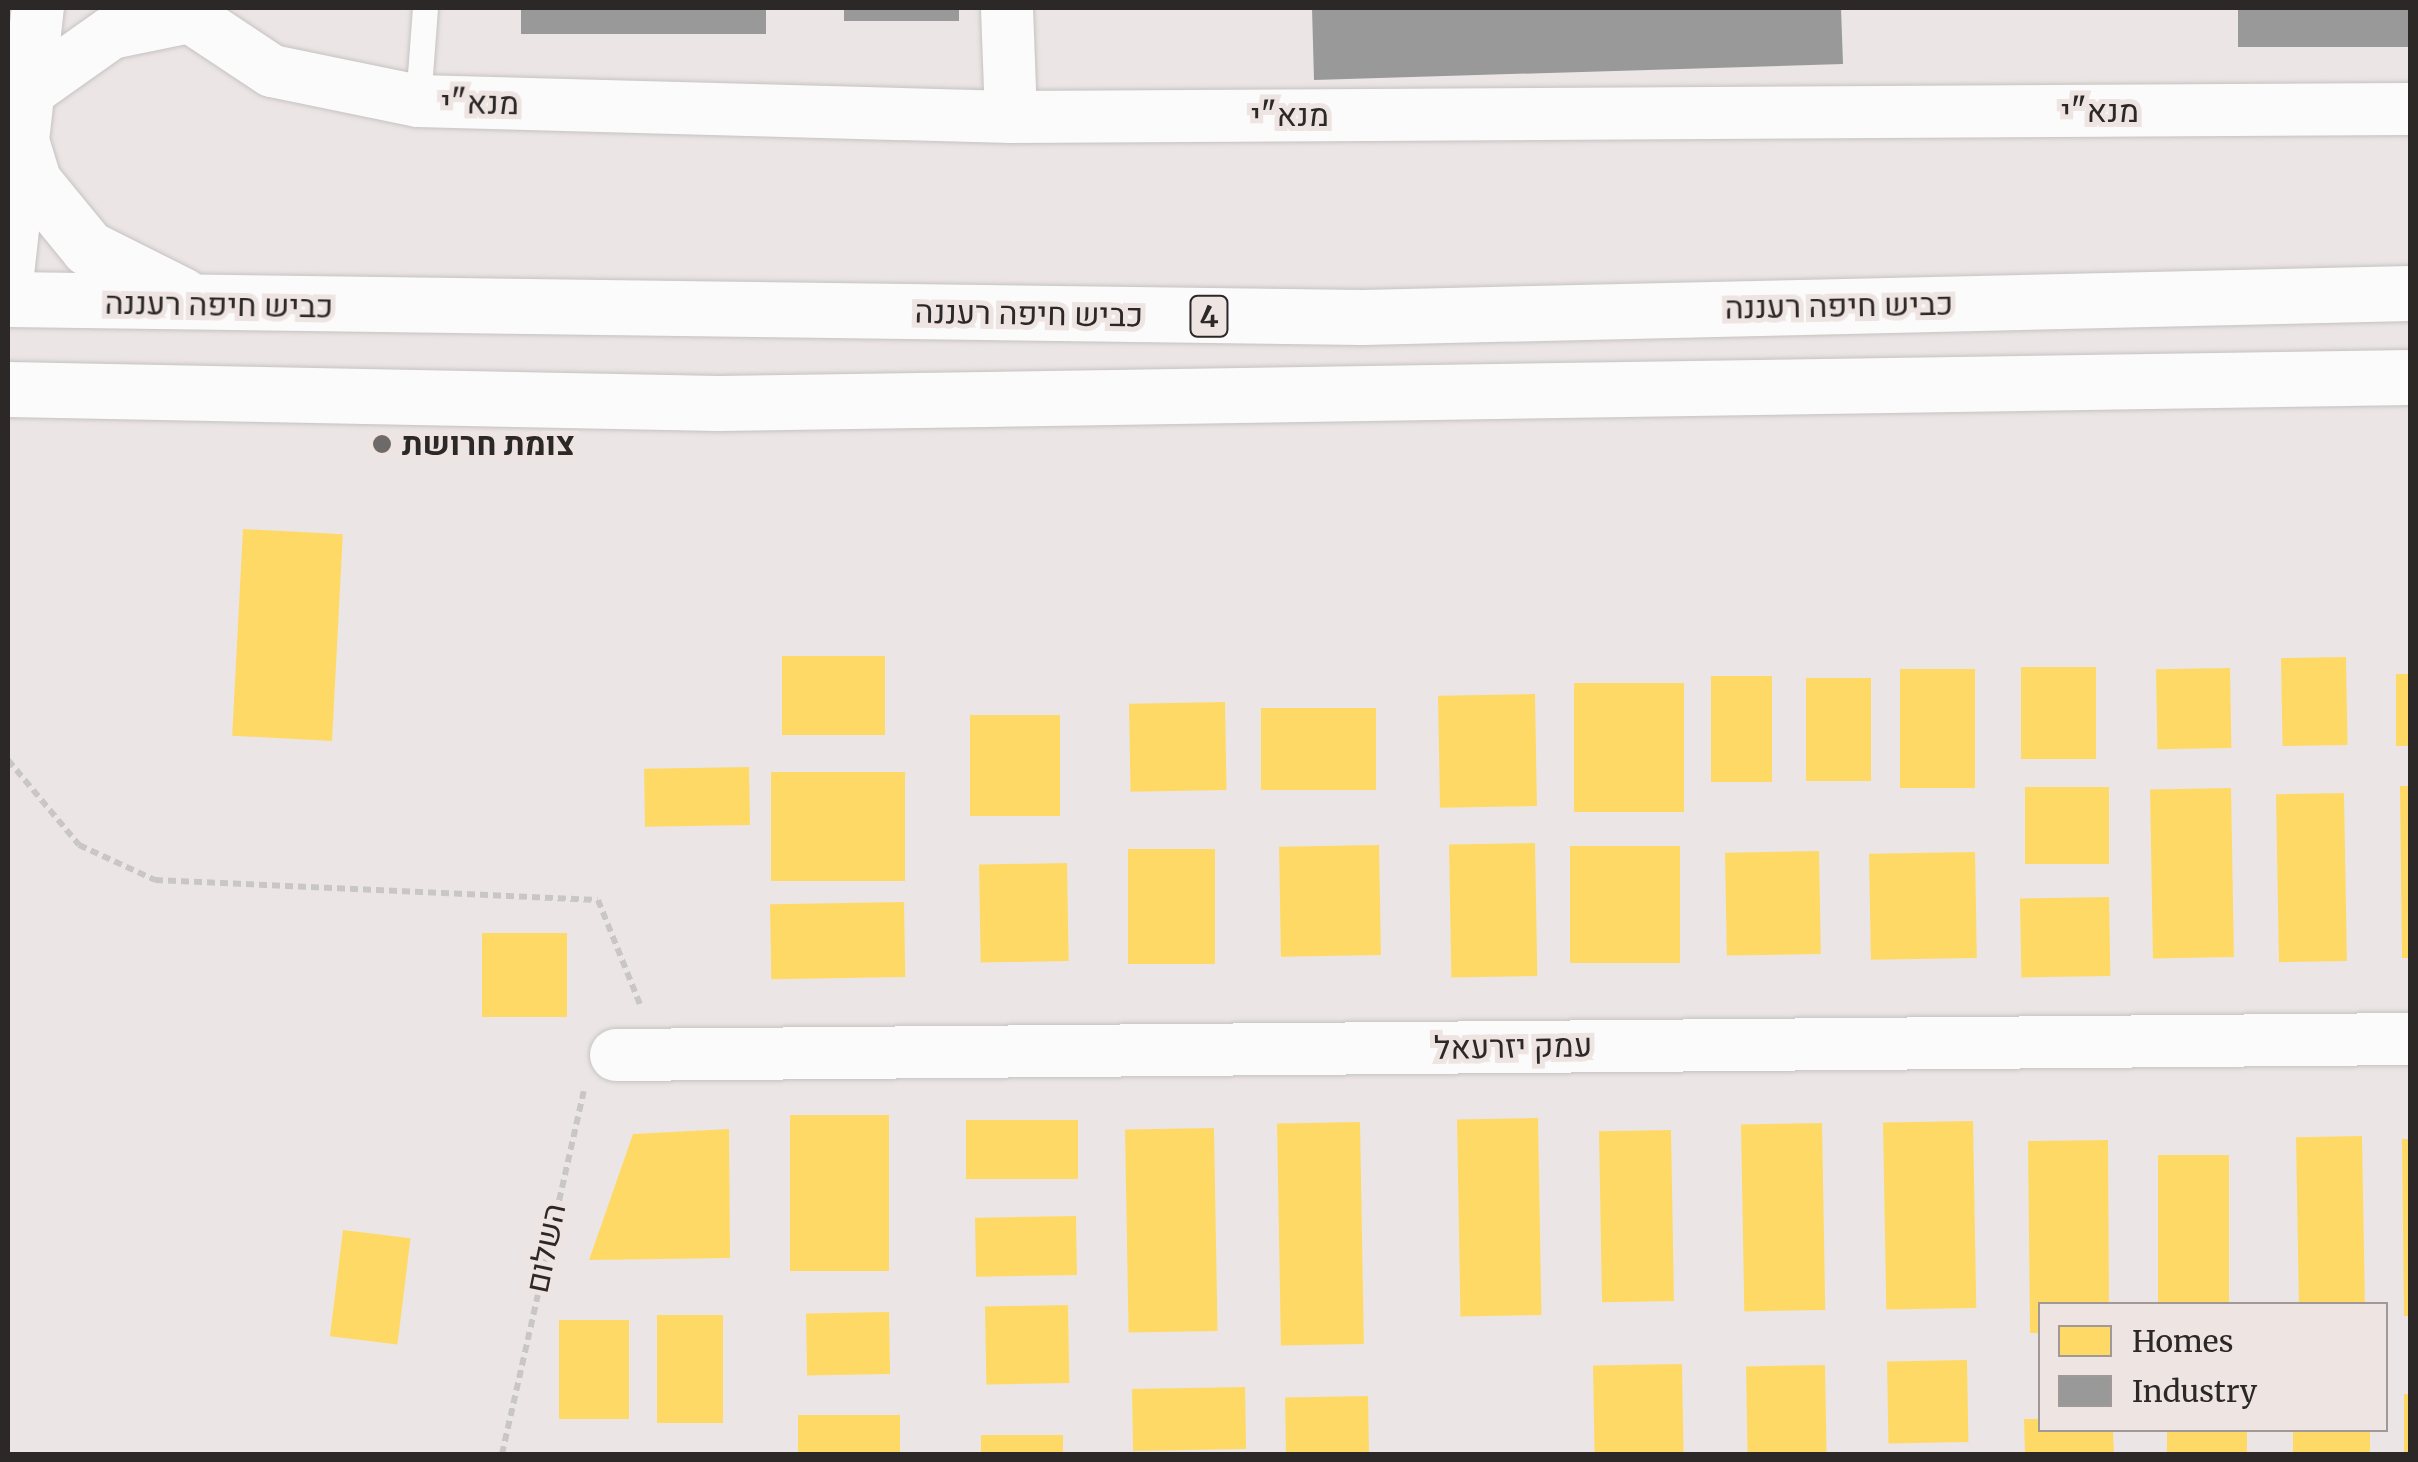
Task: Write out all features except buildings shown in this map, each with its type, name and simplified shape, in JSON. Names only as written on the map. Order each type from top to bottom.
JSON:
[{"type":"highway","points":[[23,147],[34,182],[88,248],[213,306]]},
{"type":"highway","name":"כביש חיפה רעננה","points":[[8,299],[213,306],[1362,317],[2410,293]]},
{"type":"highway","points":[[8,389],[718,403],[2410,377]]},
{"type":"street","points":[[8,274],[38,8]]},
{"type":"street","points":[[1007,8],[1011,117]]},
{"type":"street","name":"מנא\"י","points":[[29,91],[111,33],[183,12],[272,71],[418,102],[1011,117],[2410,109]]},
{"type":"street","name":"עמק יזרעאל","points":[[638,1055],[2410,1039]]},
{"type":"lane","points":[[418,102],[425,8]]},
{"type":"path","points":[[8,760],[33,800],[79,845],[155,880],[598,900],[638,1055]]},
{"type":"path","name":"השלום","points":[[502,1454],[578,1100],[638,1055]]},
{"type":"place","name":"צומת חרושת","points":[[382,444]]}]
